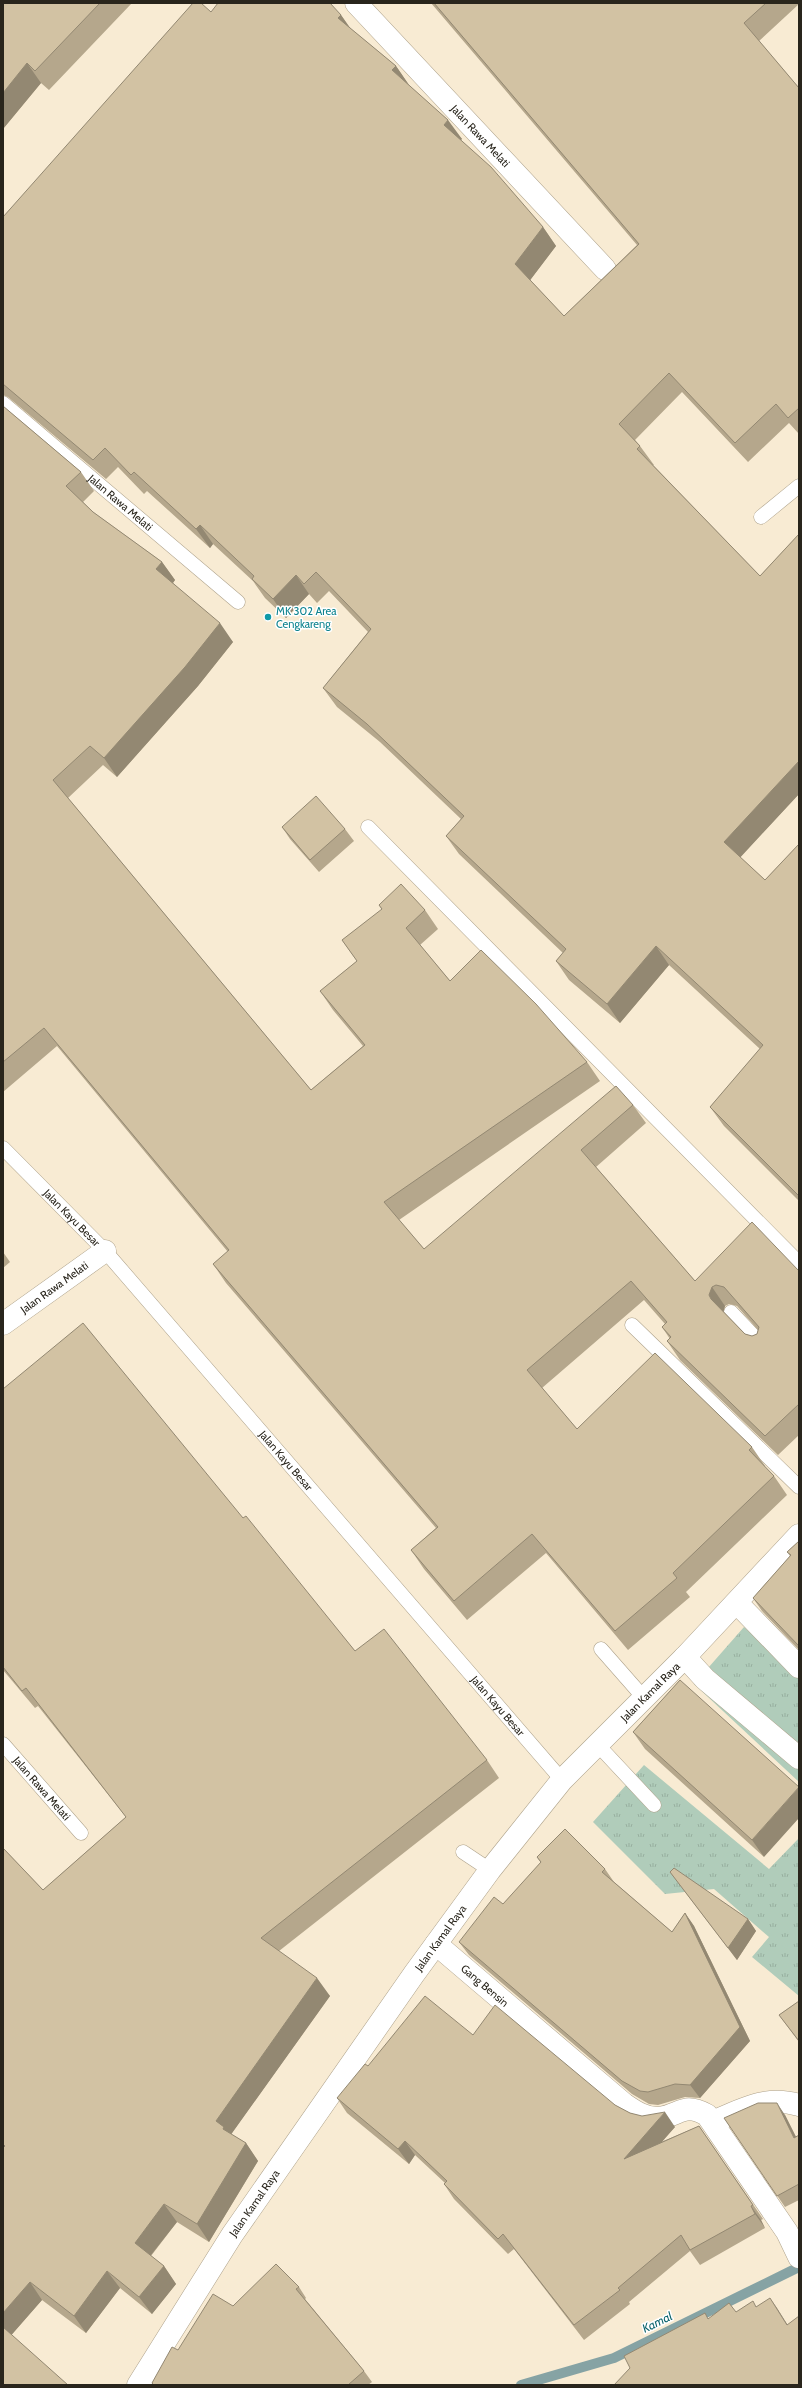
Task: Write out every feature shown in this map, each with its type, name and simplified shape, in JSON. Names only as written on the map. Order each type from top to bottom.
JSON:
[{"type":"street","name":"Jalan Rawa Melati","points":[[356,3],[605,269]]},
{"type":"street","name":"Jalan Rawa Melati","points":[[3,1324],[104,1251]]},
{"type":"street","name":"Jalan Kamal Raya","points":[[146,2379],[232,2235],[436,1944],[490,1870],[562,1780],[685,1657],[799,1535]]},
{"type":"street","points":[[737,1603],[799,1667]]},
{"type":"street","points":[[685,1657],[705,1679],[799,1758]]},
{"type":"street","name":"Gang Bensin","points":[[436,1944],[624,2104],[638,2113],[659,2118],[689,2108],[707,2115],[713,2122]]},
{"type":"street","points":[[799,2105],[782,2101],[755,2104],[713,2122],[787,2232],[799,2257]]},
{"type":"lane","name":"Jalan Rawa Melati","points":[[3,403],[238,602]]},
{"type":"lane","points":[[761,517],[799,486]]},
{"type":"lane","points":[[368,827],[799,1263]]},
{"type":"lane","name":"Jalan Kayu Besar","points":[[3,1148],[104,1251],[562,1780]]},
{"type":"lane","points":[[731,1312],[764,1347]]},
{"type":"lane","points":[[632,1325],[799,1487]]},
{"type":"lane","points":[[601,1649],[644,1698]]},
{"type":"lane","name":"Jalan Rawa Melati","points":[[3,1744],[81,1833]]},
{"type":"lane","points":[[597,1744],[654,1804]]},
{"type":"lane","points":[[463,1852],[490,1870]]},
{"type":"green space","points":[[744,1627],[799,1676],[799,1782],[694,1684]]},
{"type":"green space","points":[[644,1765],[769,1869],[799,1838],[799,1996],[752,1957],[769,1937],[714,1889],[665,1894],[593,1822]]},
{"type":"building","points":[[3,3],[100,3],[35,71],[27,63],[3,93]]},
{"type":"building","points":[[193,3],[201,3],[211,12],[218,3],[330,3],[341,15],[338,18],[396,66],[392,70],[448,120],[444,125],[491,167],[543,227],[515,264],[564,316],[639,244],[434,3],[766,3],[744,23],[799,88],[799,408],[788,418],[776,404],[735,443],[669,373],[619,424],[640,446],[637,449],[760,576],[799,534],[799,761],[724,842],[765,880],[799,844],[799,1196],[710,1107],[763,1045],[656,946],[607,1004],[556,961],[566,949],[446,836],[464,816],[367,724],[323,688],[371,629],[316,572],[304,584],[296,575],[273,599],[252,579],[254,576],[200,525],[196,529],[134,472],[131,475],[105,448],[93,460],[3,384],[3,217]]},
{"type":"building","points":[[3,406],[81,472],[66,486],[93,512],[162,562],[156,569],[220,623],[185,667],[104,758],[90,746],[53,780],[311,1090],[365,1045],[320,991],[357,961],[342,940],[382,909],[379,905],[401,884],[425,910],[406,928],[450,981],[481,950],[536,1004],[587,1062],[384,1202],[424,1249],[616,1086],[633,1105],[581,1150],[695,1281],[752,1222],[799,1271],[799,1404],[765,1436],[667,1341],[671,1337],[662,1327],[667,1322],[631,1281],[527,1370],[577,1429],[655,1353],[752,1447],[749,1450],[774,1476],[673,1573],[677,1578],[615,1631],[532,1534],[454,1601],[411,1550],[438,1527],[213,1264],[229,1250],[44,1028],[3,1062]],"holes":[[[716,1285],[724,1287],[759,1327],[757,1334],[752,1336],[745,1334],[711,1299],[709,1295],[712,1287]]]},
{"type":"building","points":[[316,796],[345,829],[310,860],[282,827]]},
{"type":"building","points":[[83,1323],[243,1518],[246,1516],[355,1651],[384,1629],[487,1760],[261,1938],[317,1978],[216,2121],[224,2127],[223,2129],[246,2143],[197,2224],[164,2204],[135,2243],[164,2266],[139,2297],[107,2271],[74,2316],[30,2282],[3,2313],[3,2148],[5,2146],[3,2144],[3,1848],[43,1890],[126,1817],[26,1688],[22,1691],[3,1667],[3,1389]]},
{"type":"building","points":[[799,1541],[799,1646],[753,1598],[791,1555],[787,1552]]},
{"type":"building","points":[[680,1680],[799,1787],[752,1840],[633,1732]]},
{"type":"building","points":[[565,1829],[605,1869],[602,1872],[672,1932],[685,1913],[740,2027],[690,2085],[675,2084],[648,2092],[640,2091],[622,2081],[459,1942],[494,1897],[503,1904],[541,1862],[537,1857]]},
{"type":"building","points":[[674,1868],[748,1919],[728,1948],[670,1872]]},
{"type":"building","points":[[425,1996],[473,2035],[495,2005],[615,2105],[630,2113],[642,2116],[665,2112],[624,2159],[699,2126],[753,2205],[751,2206],[755,2214],[690,2250],[681,2235],[618,2288],[620,2290],[574,2325],[503,2234],[498,2239],[444,2184],[447,2181],[405,2141],[398,2149],[337,2098],[365,2064],[368,2066]]},
{"type":"building","points":[[799,2001],[799,2041],[779,2015]]},
{"type":"building","points":[[758,2103],[777,2103],[794,2138],[799,2135],[799,2184],[777,2196],[724,2118]]},
{"type":"building","points":[[276,2264],[299,2287],[296,2289],[364,2371],[348,2385],[154,2385],[152,2383],[172,2347],[178,2350],[213,2294],[233,2306]]},
{"type":"building","points":[[770,2298],[787,2325],[799,2316],[799,2385],[614,2385],[630,2368],[624,2356],[705,2313],[708,2319],[729,2303],[736,2312],[753,2301],[756,2307]]},
{"type":"building","points":[[3,2327],[68,2385],[3,2385]]},
{"type":"waterway","name":"Kamal","points":[[521,2385],[614,2358],[799,2267]]},
{"type":"place","name":"MK 302 Area Cengkareng","points":[[268,617]]}]
